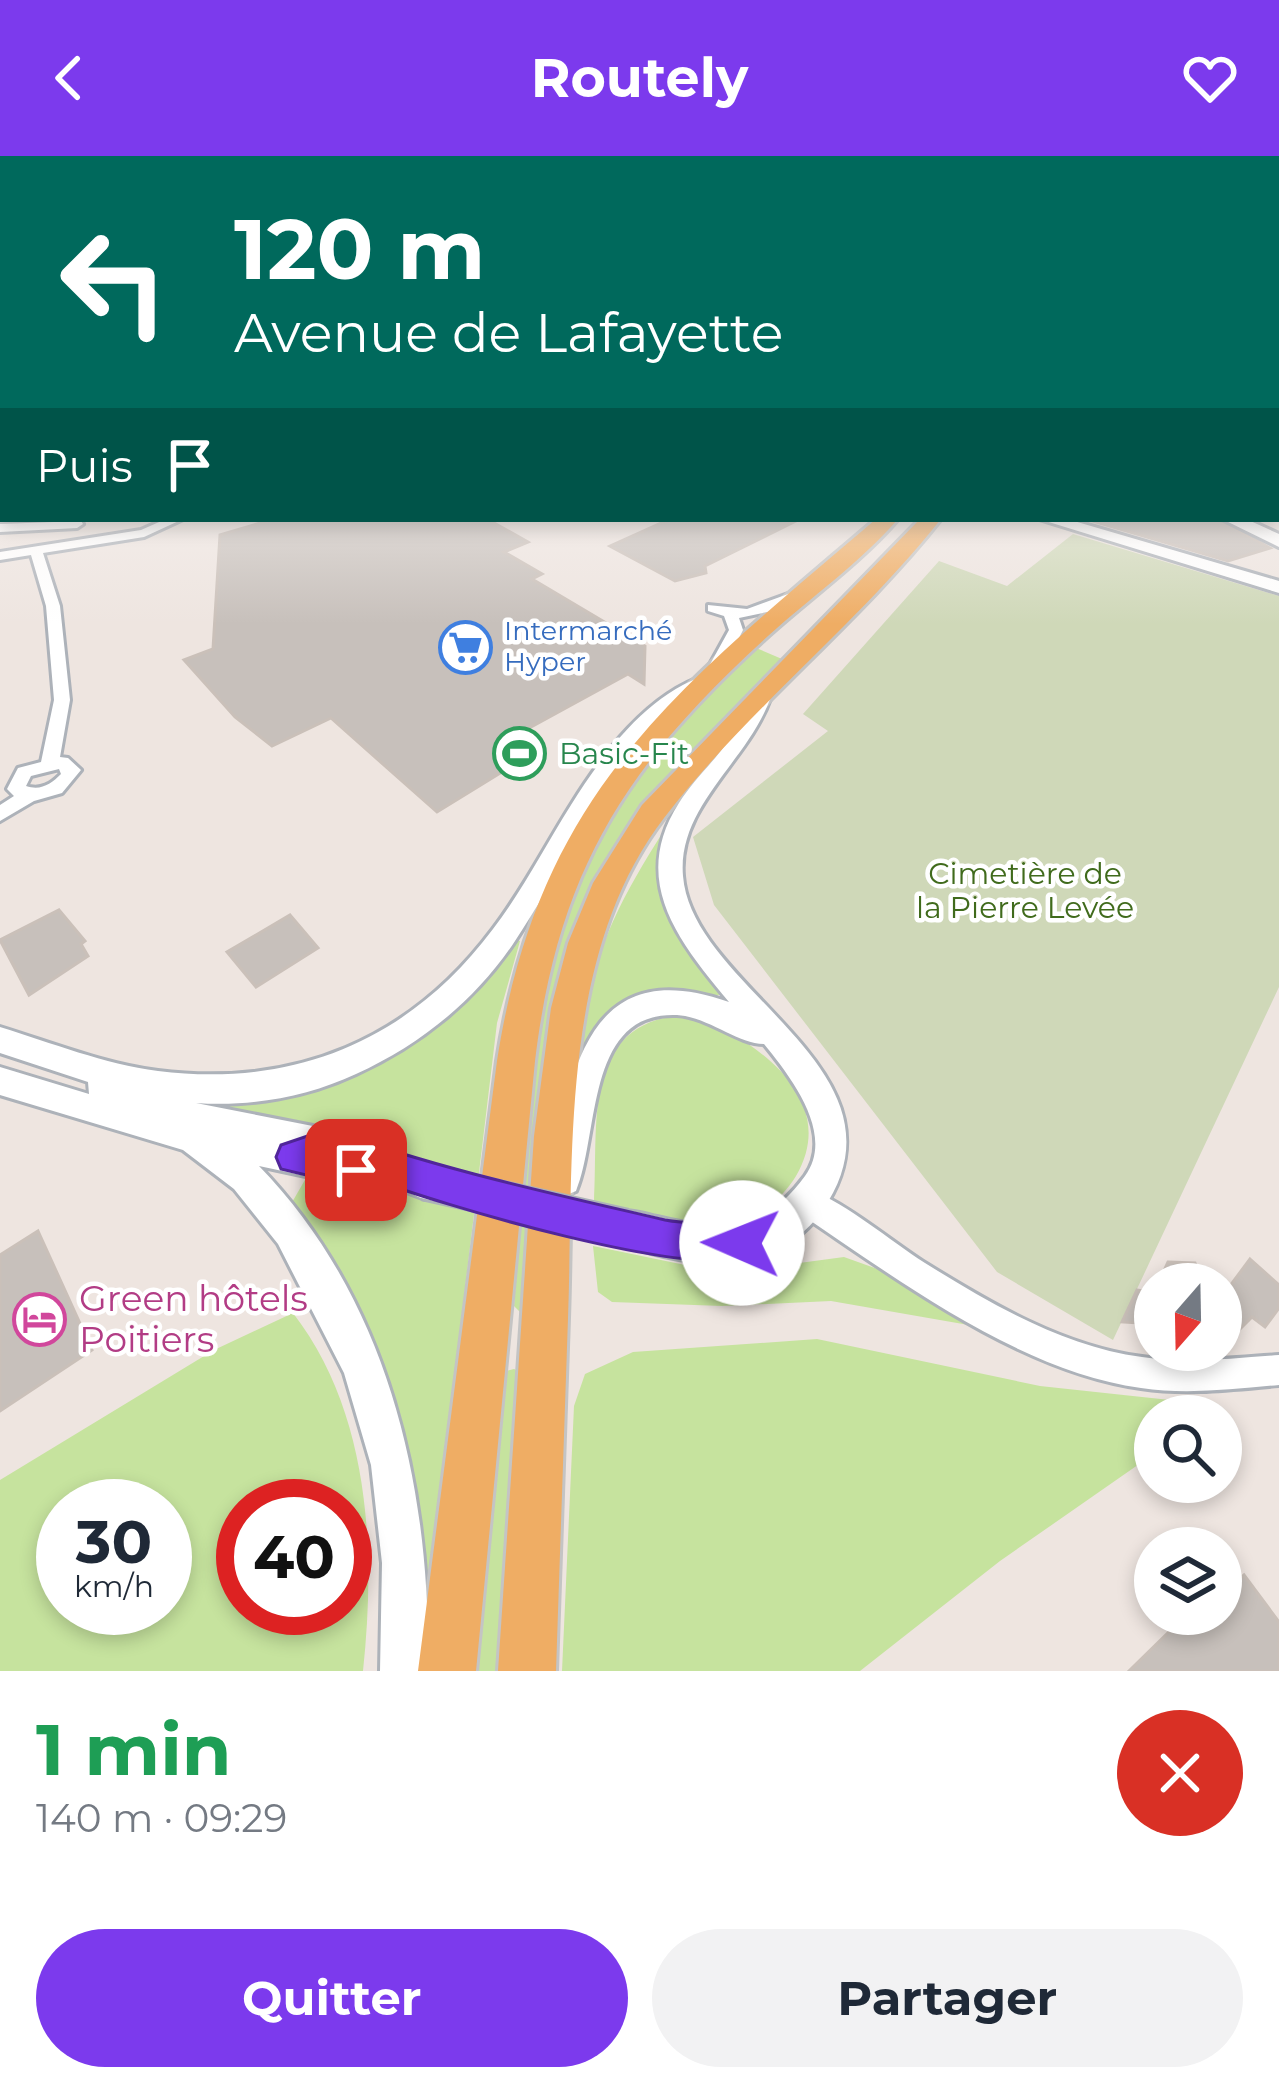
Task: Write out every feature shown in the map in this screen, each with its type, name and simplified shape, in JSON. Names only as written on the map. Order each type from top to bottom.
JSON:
[{"type":"main road","points":[[447,1671],[512,1083],[531,967],[557,885],[598,805],[650,737],[885,522]]},
{"type":"main road","points":[[527,1671],[554,1136],[569,1009],[593,923],[626,852],[652,812],[928,522]]},
{"type":"main road","points":[[1058,522],[1279,587]]},
{"type":"main road","points":[[1238,522],[1279,541]]},
{"type":"street","points":[[0,528],[85,522],[78,546]]},
{"type":"street","points":[[0,556],[78,546],[151,531],[170,522]]},
{"type":"street","points":[[37,554],[52,606],[62,700],[50,762]]},
{"type":"street","points":[[713,608],[730,615],[763,611],[810,589]]},
{"type":"street","points":[[0,1043],[163,1086],[250,1088],[320,1075],[400,1038],[451,1000],[496,946],[607,768],[675,697],[707,681],[731,645],[736,630],[730,615]]},
{"type":"street","points":[[0,1081],[187,1134],[703,1246],[729,1246],[767,1235],[809,1203],[825,1175],[828,1125],[814,1083],[698,948],[669,878],[674,829],[754,722],[759,699]]},
{"type":"street","points":[[0,814],[24,772],[50,762],[69,765],[70,777],[52,790],[15,795]]},
{"type":"street","points":[[553,1224],[597,1049],[626,1016],[667,1002],[704,1004],[732,1014],[794,1056]]},
{"type":"street","points":[[0,1043],[176,1114],[328,1145],[425,1182]]},
{"type":"street","points":[[187,1134],[226,1156],[271,1203],[339,1313],[379,1403],[398,1490],[408,1601],[404,1671]]},
{"type":"street","points":[[271,1203],[273,1186],[293,1157],[328,1145]]},
{"type":"street","points":[[809,1203],[1004,1322],[1120,1370],[1217,1374],[1279,1370]]},
{"type":"green space","name":"Cimetière de la Pierre Levée","points":[[1073,534],[1279,596],[1279,987],[1149,1263],[1134,1263],[1134,1295],[1113,1340],[997,1272],[714,905],[693,837],[828,731],[803,714],[939,561],[1007,586]]},
{"type":"green space","points":[[754,647],[782,659],[610,865],[523,1315],[514,1306],[541,961],[634,765]]},
{"type":"green space","points":[[663,832],[721,994],[711,998],[686,993],[582,1058],[596,965],[631,885]]},
{"type":"green space","points":[[513,939],[520,941],[497,1023],[419,1671],[416,1526],[287,1211],[332,1133],[210,1114],[214,1099],[315,1086]]},
{"type":"green space","points":[[691,1014],[740,1038],[784,1074],[808,1121],[807,1147],[796,1176],[775,1201],[748,1218],[710,1224],[671,1220],[594,1202],[598,1108],[613,1054],[630,1034],[655,1020]]},
{"type":"green space","points":[[593,1246],[724,1273],[844,1257],[897,1276],[980,1327],[831,1301],[722,1306],[612,1302],[598,1292]]},
{"type":"green space","points":[[293,1313],[319,1352],[338,1394],[361,1479],[216,1479],[216,1635],[366,1635],[363,1671],[0,1671],[0,1480],[214,1350]]},
{"type":"green space","points":[[817,1339],[1040,1386],[1134,1396],[1134,1468],[1000,1561],[860,1671],[562,1671],[574,1406],[585,1374],[633,1352]]},
{"type":"green space","points":[[502,1372],[520,1372],[507,1671],[464,1671]]},
{"type":"building","points":[[264,522],[492,522],[528,542],[504,552],[542,574],[532,579],[645,646],[644,684],[628,674],[507,740],[528,756],[437,812],[331,718],[272,746],[235,717],[184,660],[213,649],[220,535]]},
{"type":"building","points":[[663,522],[794,522],[705,566],[706,573],[675,581],[610,546]]},
{"type":"building","points":[[1096,522],[1223,522],[1270,548],[1228,561]]},
{"type":"building","points":[[59,910],[85,941],[81,944],[88,956],[29,995],[0,940]]},
{"type":"building","points":[[290,915],[318,948],[256,987],[227,952]]},
{"type":"building","name":"Green hôtels Poitiers","points":[[38,1231],[92,1350],[0,1411],[0,1255]]},
{"type":"building","points":[[1250,1259],[1279,1285],[1279,1308],[1265,1327],[1252,1317],[1242,1327],[1242,1270]]},
{"type":"building","points":[[1134,1296],[1134,1323],[1122,1322]]},
{"type":"building","points":[[1242,1577],[1279,1622],[1279,1671],[1129,1671],[1166,1635],[1242,1635]]},
{"type":"place","name":"Intermarché Hyper","points":[[465,647]]},
{"type":"place","name":"Basic-Fit","points":[[520,754]]},
{"type":"place","name":"Green hôtels Poitiers","points":[[40,1319]]},
{"type":"route","points":[[356,1170],[293,1157],[307,1148],[328,1145],[425,1182],[685,1243],[715,1247],[742,1243]]}]
